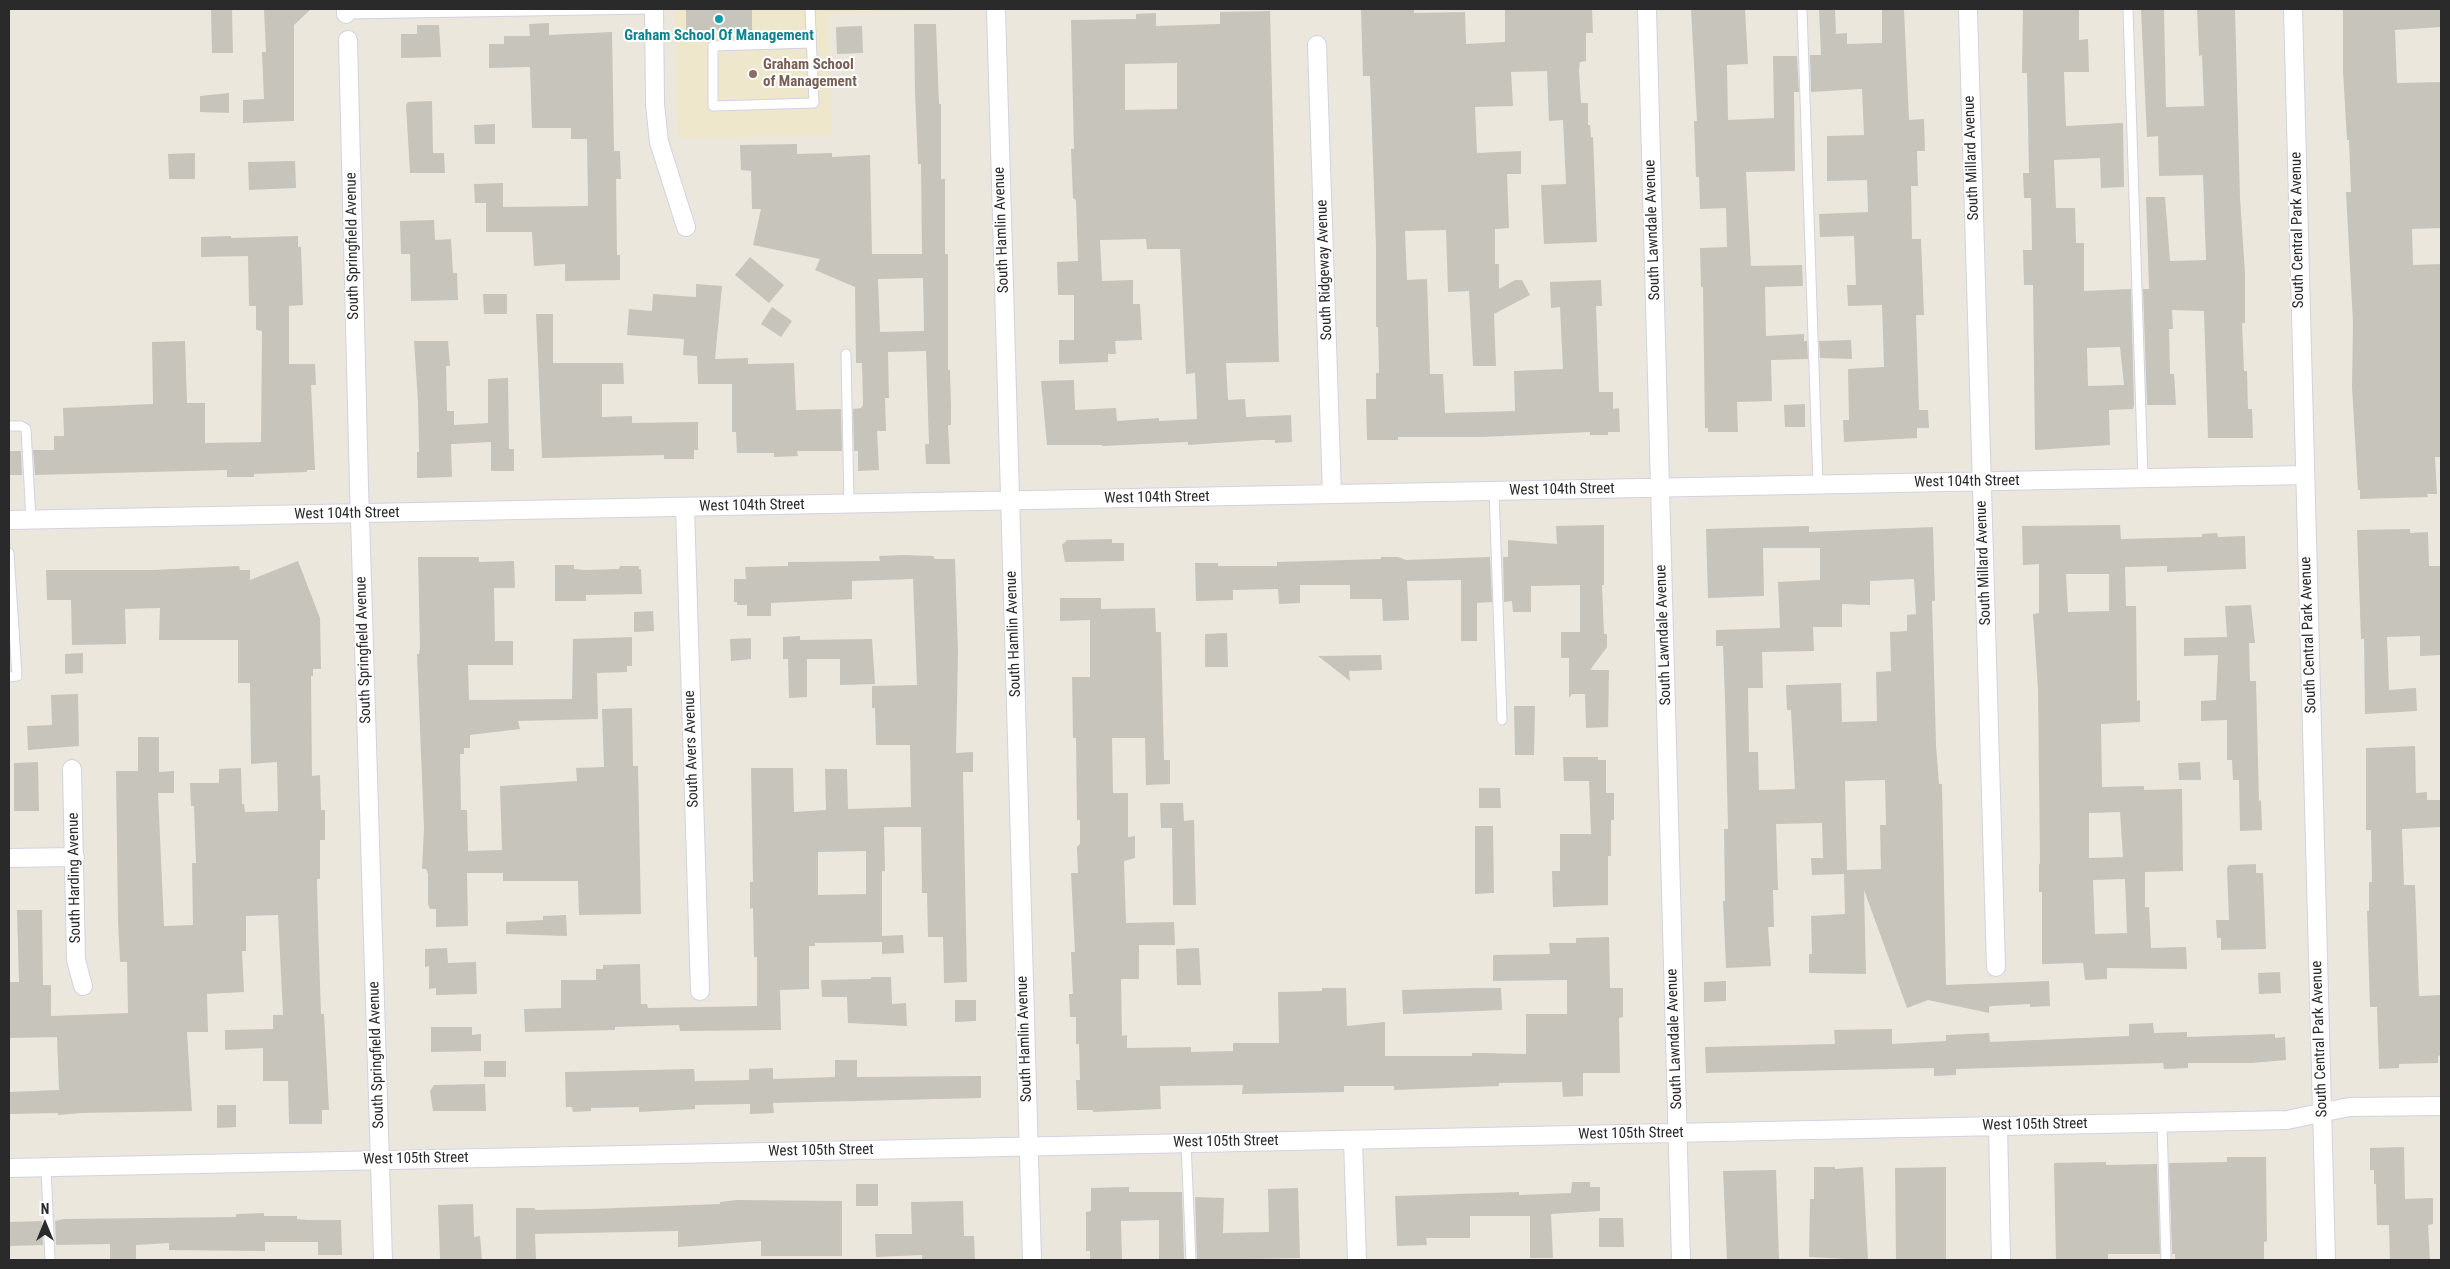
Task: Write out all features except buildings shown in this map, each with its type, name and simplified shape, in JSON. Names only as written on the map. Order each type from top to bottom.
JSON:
[{"type":"street","points":[[654,9],[655,104],[659,142],[686,227]]},
{"type":"street","name":"South Hamlin Avenue","points":[[996,9],[1032,1260]]},
{"type":"street","name":"South Lawndale Avenue","points":[[1646,9],[1681,1260]]},
{"type":"street","name":"South Millard Avenue","points":[[1968,9],[1996,967]]},
{"type":"street","name":"South Central Park Avenue","points":[[2293,9],[2326,1260]]},
{"type":"street","name":"South Springfield Avenue","points":[[348,40],[360,514],[383,1260]]},
{"type":"street","name":"South Ridgeway Avenue","points":[[1317,45],[1332,494]]},
{"type":"street","name":"West 104th Street","points":[[9,520],[2305,475]]},
{"type":"street","name":"South Avers Avenue","points":[[685,507],[700,991]]},
{"type":"street","name":"South Harding Avenue","points":[[72,769],[76,960],[83,986]]},
{"type":"street","points":[[9,858],[75,857]]},
{"type":"street","name":"West 105th Street","points":[[9,1168],[2287,1120],[2323,1114],[2349,1107],[2441,1106]]},
{"type":"street","points":[[1998,1126],[2001,1260]]},
{"type":"street","points":[[1354,1140],[1357,1260]]},
{"type":"lane","points":[[346,12],[648,9]]},
{"type":"lane","points":[[810,9],[814,103],[713,106],[713,46],[811,43]]},
{"type":"lane","points":[[1802,9],[1818,484]]},
{"type":"lane","points":[[2128,9],[2143,478]]},
{"type":"lane","points":[[846,354],[849,504]]},
{"type":"lane","points":[[9,426],[22,426],[26,429],[31,520]]},
{"type":"lane","points":[[1494,491],[1502,720]]},
{"type":"lane","points":[[9,553],[17,676],[9,677]]},
{"type":"lane","points":[[2162,1123],[2166,1260]]},
{"type":"lane","points":[[1186,1143],[1191,1260]]},
{"type":"lane","points":[[46,1167],[50,1260]]},
{"type":"shaded area","name":"Graham School of Management","points":[[674,9],[963,10],[828,14],[832,135],[678,139]]},
{"type":"place","name":"Graham School Of Management","points":[[719,19]]},
{"type":"place","name":"Graham School of Management","points":[[753,74]]}]
